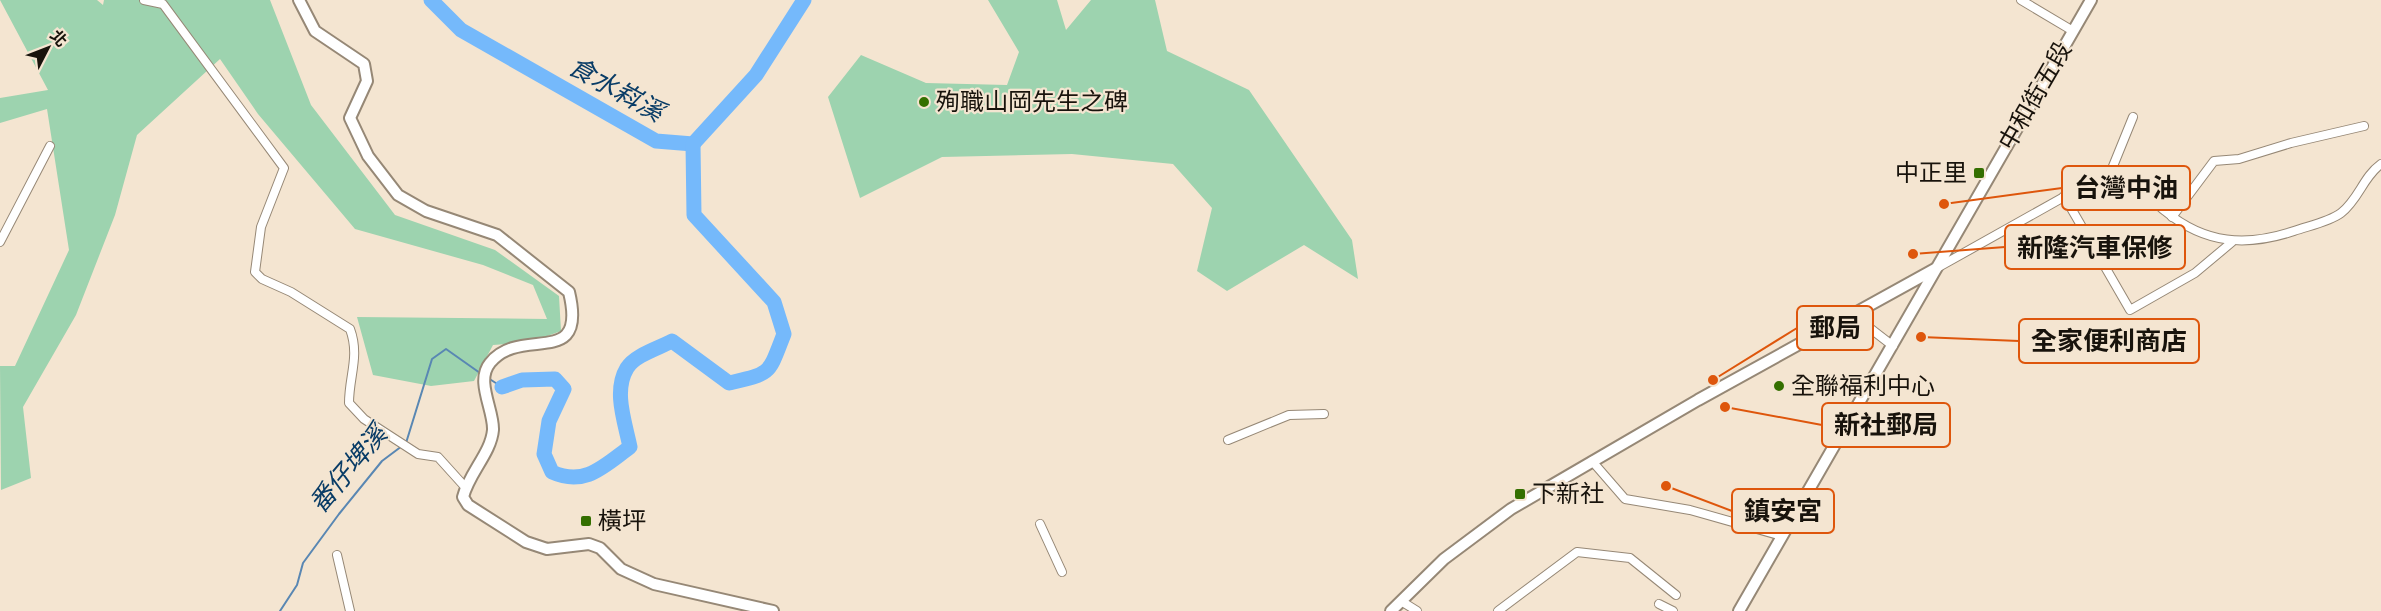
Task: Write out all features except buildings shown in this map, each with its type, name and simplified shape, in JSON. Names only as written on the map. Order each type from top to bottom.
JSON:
[{"type":"street","points":[[144,0],[163,4],[284,168],[261,227],[255,272],[350,329],[354,340],[356,366],[349,388],[349,403],[364,419],[418,454],[438,457],[466,488]]},
{"type":"street","points":[[299,0],[315,31],[364,64],[367,81],[350,118],[368,156],[398,195],[426,212],[497,235],[569,292],[572,319],[564,338],[553,344],[527,343],[506,350],[489,364],[485,383],[493,427],[492,441],[466,488],[464,497],[475,510],[526,542],[547,549],[589,544],[600,548],[621,568],[654,584],[773,611]]},
{"type":"street","points":[[2021,0],[2073,31]]},
{"type":"street","name":"中和街五段","points":[[1739,611],[2091,0]]},
{"type":"street","points":[[2109,176],[2133,117]]},
{"type":"street","points":[[2172,216],[2214,161],[2239,159],[2291,142],[2364,126]]},
{"type":"street","points":[[0,242],[50,146]]},
{"type":"street","points":[[1391,611],[1444,559],[1511,509],[1698,400],[2087,184],[2109,176],[2131,181],[2172,216],[2198,232],[2232,242],[2276,237],[2340,214],[2356,198],[2370,173],[2381,164]]},
{"type":"street","points":[[2064,196],[2130,310],[2195,273],[2232,242]]},
{"type":"street","points":[[1853,315],[1893,346]]},
{"type":"street","points":[[1228,440],[1289,415],[1324,414]]},
{"type":"street","points":[[1592,462],[1625,499],[1690,510],[1782,536]]},
{"type":"street","points":[[1040,524],[1062,572]]},
{"type":"street","points":[[1498,611],[1577,552],[1630,558],[1676,595]]},
{"type":"street","points":[[337,555],[350,611]]},
{"type":"street","points":[[1401,601],[1417,611]]},
{"type":"street","points":[[1659,604],[1673,611]]},
{"type":"green space","points":[[0,0],[97,0],[103,5],[104,0],[270,0],[311,105],[395,215],[495,250],[559,296],[561,331],[531,342],[493,345],[474,381],[431,386],[373,375],[357,317],[547,319],[533,285],[483,265],[355,229],[258,114],[220,59],[137,135],[115,215],[76,315],[23,407],[31,478],[1,490],[0,366],[15,366],[69,250],[47,109],[0,123],[0,98],[48,90]]},
{"type":"green space","points":[[988,0],[1057,0],[1066,30],[1091,0],[1155,0],[1167,51],[1249,90],[1352,240],[1358,279],[1304,245],[1227,291],[1197,271],[1212,208],[1173,164],[1072,154],[942,157],[860,198],[828,97],[861,55],[926,83],[1007,85],[1019,52]]},
{"type":"waterway","name":"食水嵙溪","points":[[431,0],[461,30],[656,141],[693,144],[756,75],[804,0]]},
{"type":"waterway","name":"番仔埤溪","points":[[502,387],[522,380],[555,379],[564,389],[549,421],[544,454],[552,472],[574,477],[594,472],[630,447],[621,407],[621,387],[627,368],[641,356],[672,341],[729,383],[761,374],[771,365],[784,334],[774,302],[694,215],[693,144]]},
{"type":"waterway","name":"番仔埤溪","points":[[406,443],[432,359],[446,349],[480,373]]},
{"type":"waterway","name":"番仔埤溪","points":[[488,378],[502,387]]},
{"type":"waterway","name":"番仔埤溪","points":[[280,611],[297,585],[303,563],[339,514],[382,461],[402,446]]},
{"type":"place","name":"殉職山岡先生之碑","points":[[924,102]]},
{"type":"place","name":"中正里","points":[[1979,173]]},
{"type":"place","name":"台灣中油","points":[[1944,204]]},
{"type":"place","name":"新隆汽車保修","points":[[1913,254]]},
{"type":"place","name":"全家便利商店","points":[[1921,337]]},
{"type":"place","name":"郵局","points":[[1713,380]]},
{"type":"place","name":"全聯福利中心","points":[[1779,386]]},
{"type":"place","name":"新社郵局","points":[[1725,407]]},
{"type":"place","name":"鎮安宮","points":[[1666,486]]},
{"type":"place","name":"下新社","points":[[1520,494]]},
{"type":"place","name":"橫坪","points":[[586,521]]}]
